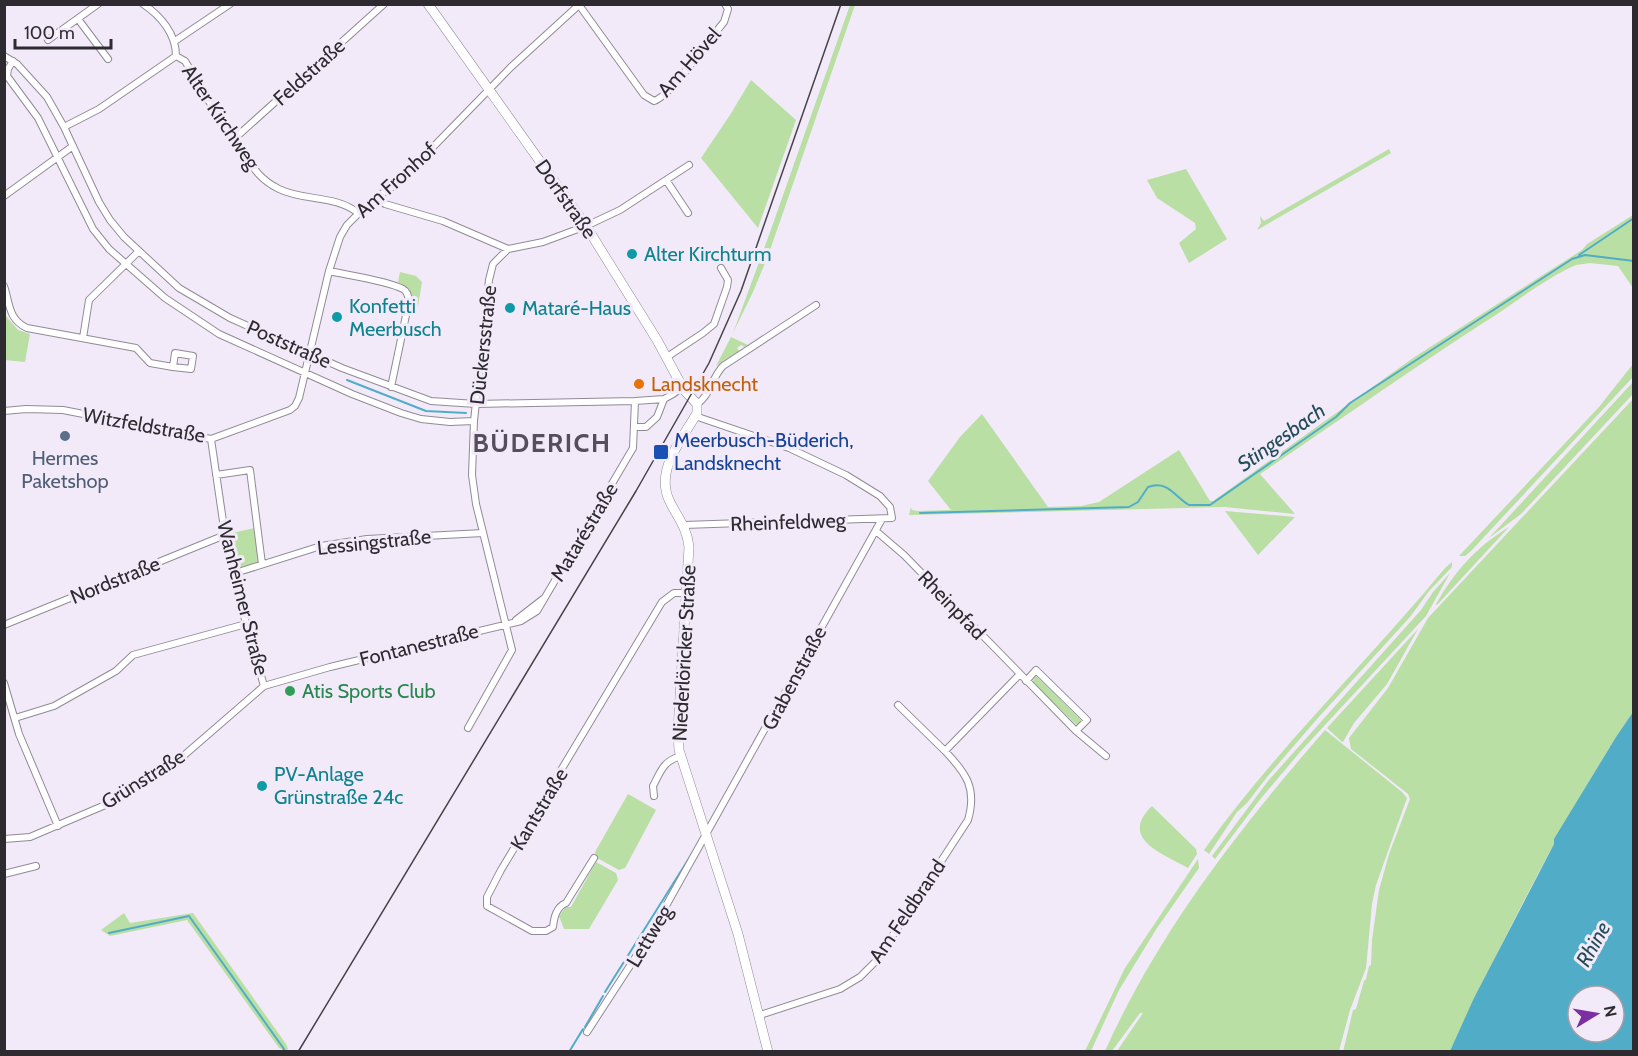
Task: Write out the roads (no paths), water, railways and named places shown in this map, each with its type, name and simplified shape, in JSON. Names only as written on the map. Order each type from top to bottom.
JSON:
[{"type":"main road","name":"Dorfstraße","points":[[428,4],[586,226],[682,387],[695,402]]},
{"type":"main road","name":"Niederlöricker Straße","points":[[695,402],[698,410],[669,462],[665,477],[669,499],[684,525],[688,547],[678,731],[681,756],[738,934],[768,1052]]},
{"type":"street","points":[[48,40],[98,4]]},
{"type":"street","name":"Alter Kirchweg","points":[[143,4],[155,12],[175,41],[176,56],[185,61],[229,135],[234,139],[252,168],[280,190],[346,205],[358,213]]},
{"type":"street","points":[[175,41],[230,4]]},
{"type":"street","name":"Feldstraße","points":[[234,139],[384,4]]},
{"type":"street","name":"Am Hövel","points":[[580,5],[644,95],[654,100],[659,99],[670,88],[724,22],[727,7],[735,4]]},
{"type":"street","name":"Am Fronhof","points":[[310,354],[329,271],[340,237],[358,213],[376,197],[398,183],[511,67],[580,5]]},
{"type":"street","points":[[78,19],[108,59]]},
{"type":"street","name":"Poststraße","points":[[4,56],[14,61],[47,97],[110,220],[138,252],[179,288],[230,318],[310,354],[431,401],[476,404],[664,399]]},
{"type":"street","points":[[64,127],[99,109],[176,56]]},
{"type":"street","name":"Poststraße","points":[[14,61],[8,69],[7,76],[38,118],[93,229],[109,249],[165,298],[219,334],[305,374],[401,413],[431,420],[474,422]]},
{"type":"street","points":[[4,196],[73,146]]},
{"type":"street","points":[[376,197],[385,204],[442,221],[508,249],[543,242],[586,226],[620,210],[689,165]]},
{"type":"street","points":[[666,180],[687,213]]},
{"type":"street","name":"Dückersstraße","points":[[505,624],[476,504],[472,475],[474,422],[489,280],[493,264],[508,249]]},
{"type":"street","points":[[83,338],[89,300],[138,252]]},
{"type":"street","points":[[666,357],[714,324],[728,280],[721,268]]},
{"type":"street","points":[[329,271],[392,285],[405,290],[408,295],[409,302],[391,387]]},
{"type":"street","points":[[4,286],[7,311],[18,324],[27,328],[136,348],[150,363],[173,367]]},
{"type":"street","points":[[695,402],[704,399],[723,366],[816,305]]},
{"type":"street","name":"Witzfeldstraße","points":[[4,411],[63,410],[211,439],[290,410],[299,398],[310,354]]},
{"type":"street","points":[[634,427],[646,427],[657,417],[664,399],[682,387]]},
{"type":"street","name":"Mataréstraße","points":[[505,624],[515,620],[521,621],[537,610],[633,448],[635,400]]},
{"type":"street","name":"Rheinfeldweg","points":[[684,525],[892,518],[890,507],[880,496],[846,475],[789,448],[695,416]]},
{"type":"street","name":"Wanheimer Straße","points":[[211,439],[232,574],[264,686]]},
{"type":"street","points":[[216,475],[250,470],[262,564]]},
{"type":"street","name":"Grabenstraße","points":[[706,837],[882,519]]},
{"type":"street","name":"Rheinpfad","points":[[876,531],[904,555],[1076,731],[1106,756]]},
{"type":"street","name":"Lessingstraße","points":[[232,574],[321,546],[344,542],[483,533]]},
{"type":"street","name":"Nordstraße","points":[[4,625],[225,535]]},
{"type":"street","name":"Kantstraße","points":[[594,858],[566,903],[561,905],[554,917],[553,927],[546,931],[532,931],[487,906],[487,897],[501,870],[662,602],[674,592],[686,592]]},
{"type":"street","points":[[15,718],[54,706],[116,671],[134,655],[246,624]]},
{"type":"street","points":[[468,728],[512,650],[505,624]]},
{"type":"street","name":"Fontanestraße","points":[[264,686],[330,667],[505,624]]},
{"type":"street","points":[[1026,681],[1036,670],[1087,720],[1076,731]]},
{"type":"street","points":[[945,751],[1020,674]]},
{"type":"street","points":[[4,682],[19,734],[58,826]]},
{"type":"street","name":"Grünstraße","points":[[4,839],[30,837],[117,800],[174,764],[264,686]]},
{"type":"street","name":"Am Feldbrand","points":[[760,1015],[840,989],[860,977],[876,961],[968,820],[972,804],[971,788],[961,768],[898,705]]},
{"type":"street","points":[[654,796],[652,786],[666,762],[681,756]]},
{"type":"street","name":"Lettweg","points":[[587,1032],[648,938],[706,837]]},
{"type":"street","points":[[4,874],[36,866]]},
{"type":"water","name":"Rhine","points":[[1633,712],[1633,1051],[1450,1051],[1474,998],[1554,844],[1554,839]]},
{"type":"waterway","points":[[1579,255],[1634,218]]},
{"type":"waterway","name":"Stingesbach","points":[[920,513],[1129,507],[1138,502],[1148,487],[1155,485],[1166,487],[1189,505],[1210,505],[1336,417],[1350,403],[1572,259],[1585,255],[1634,261]]},
{"type":"waterway","name":"Stingesbach","points":[[347,380],[426,411],[466,413]]},
{"type":"waterway","points":[[605,992],[693,852]]},
{"type":"waterway","points":[[109,933],[189,916],[284,1049],[282,1052]]},
{"type":"waterway","points":[[585,1027],[603,996]]},
{"type":"waterway","points":[[569,1052],[583,1029]]},
{"type":"tram line","points":[[298,1052],[636,491],[709,363],[741,291],[841,4]]},
{"type":"place","name":"Alter Kirchturm","points":[[632,254]]},
{"type":"place","name":"Mataré-Haus","points":[[510,308]]},
{"type":"place","name":"Konfetti Meerbusch","points":[[337,317]]},
{"type":"place","name":"Landsknecht","points":[[639,384]]},
{"type":"place","name":"Hermes Paketshop","points":[[65,436]]},
{"type":"place","name":"Meerbusch-Büderich, Landsknecht","points":[[661,452]]},
{"type":"place","name":"Atis Sports Club","points":[[290,691]]},
{"type":"place","name":"PV-Anlage Grünstraße 24c","points":[[262,786]]},
{"type":"district","name":"BÜDERICH","points":[[542,443]]}]
